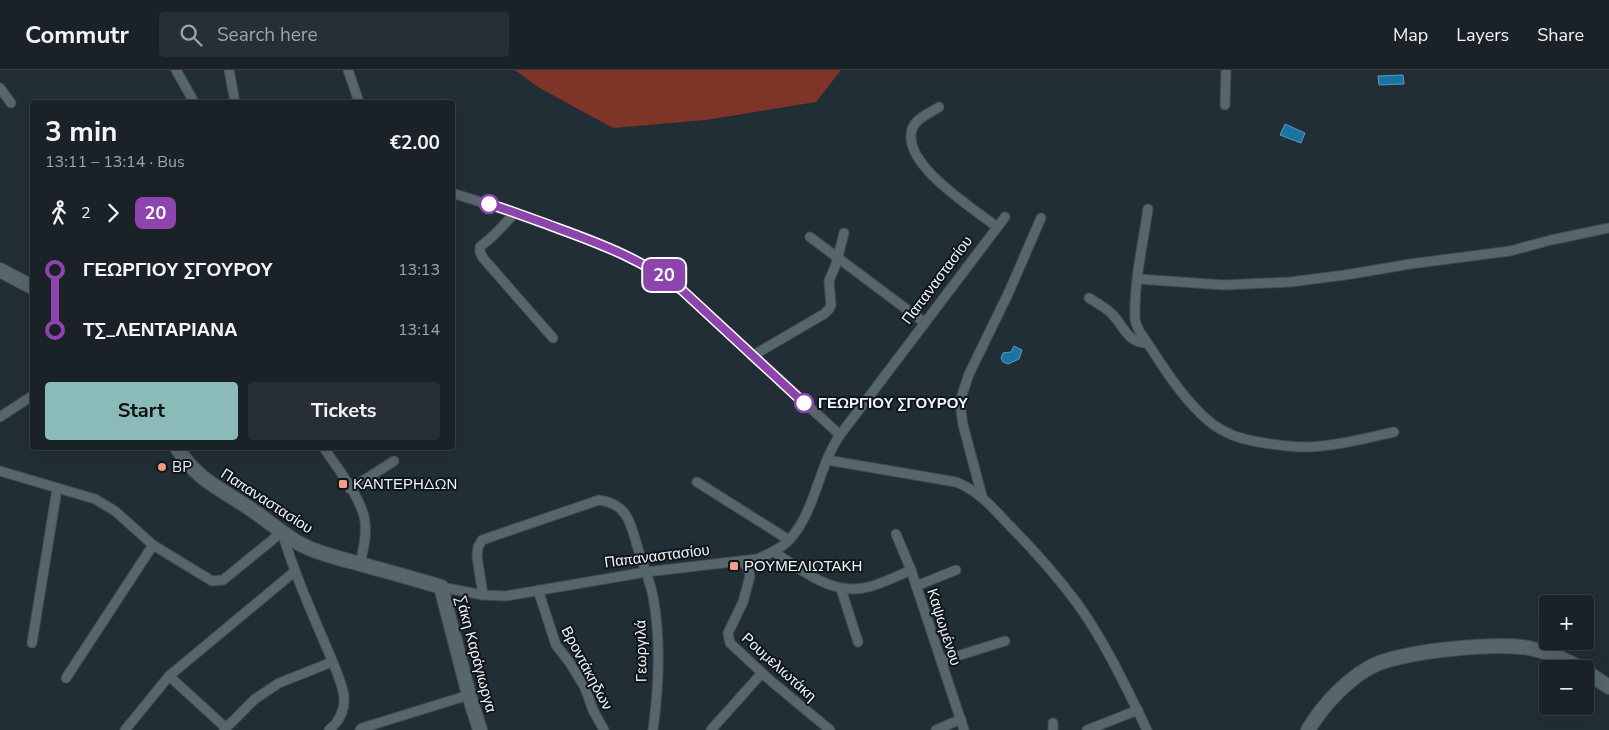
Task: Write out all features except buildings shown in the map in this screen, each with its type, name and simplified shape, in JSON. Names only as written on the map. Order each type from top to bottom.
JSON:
[{"type":"street","points":[[176,70],[193,100]]},
{"type":"street","points":[[229,70],[235,100]]},
{"type":"street","points":[[348,70],[359,100]]},
{"type":"street","points":[[1225,105],[1226,70]]},
{"type":"street","points":[[0,88],[11,102]]},
{"type":"street","points":[[939,107],[919,119],[912,129],[912,145],[916,155],[924,167],[952,192],[997,227]]},
{"type":"street","points":[[455,195],[515,213],[585,238],[655,270],[683,291],[840,436]]},
{"type":"street","points":[[1148,209],[1138,279],[1136,324],[1187,400],[1202,415],[1227,433],[1248,440],[1307,447],[1394,432]]},
{"type":"street","points":[[515,213],[494,235],[484,242],[480,247],[480,252],[482,258],[553,338]]},
{"type":"street","name":"Παπαναστασίου","points":[[178,450],[188,464],[209,484],[250,508],[282,532],[319,552],[441,587],[483,595],[506,596],[646,572],[757,559],[774,552],[789,540],[803,519],[816,492],[834,444],[1004,217]]},
{"type":"street","points":[[982,496],[963,425],[961,411],[962,395],[969,374],[1008,294],[1041,218]]},
{"type":"street","points":[[1138,279],[1224,285],[1290,282],[1345,276],[1410,264],[1510,251],[1609,228]]},
{"type":"street","points":[[752,356],[829,310],[831,305],[828,281],[837,259],[844,233]]},
{"type":"street","points":[[810,237],[925,323]]},
{"type":"street","points":[[0,270],[30,286]]},
{"type":"street","points":[[1090,298],[1112,314],[1131,338],[1140,343],[1147,343]]},
{"type":"street","points":[[0,417],[30,397]]},
{"type":"street","points":[[325,450],[360,502],[365,520],[366,536],[360,564]]},
{"type":"street","points":[[827,460],[956,482],[969,487],[982,496],[1035,550],[1077,604],[1107,652],[1147,730]]},
{"type":"street","points":[[350,489],[394,461]]},
{"type":"street","points":[[0,471],[95,499],[154,544],[207,578],[217,581],[227,577],[282,532],[294,572],[344,695],[343,711],[340,720],[329,730]]},
{"type":"street","points":[[697,482],[789,540]]},
{"type":"street","points":[[32,644],[57,489]]},
{"type":"street","name":"Γεωργιλά","points":[[483,595],[477,557],[478,547],[482,540],[599,500],[609,501],[619,506],[632,525],[653,596],[658,642],[653,730]]},
{"type":"street","name":"Καψωμένου","points":[[896,534],[911,570],[964,730]]},
{"type":"street","points":[[66,678],[154,544]]},
{"type":"street","points":[[774,552],[812,577],[841,589],[857,590],[871,587],[911,570]]},
{"type":"street","name":"Ρουμελιωτάκη","points":[[743,561],[750,576],[744,602],[728,633],[730,643],[733,648],[830,730]]},
{"type":"street","points":[[916,586],[956,570]]},
{"type":"street","points":[[126,730],[169,676],[294,572]]},
{"type":"street","name":"Σάκη Καράγιωργα","points":[[441,587],[480,730]]},
{"type":"street","points":[[841,589],[858,642]]},
{"type":"street","name":"Βροντάκηδων","points":[[538,590],[556,645],[570,663],[585,688],[593,710],[604,730]]},
{"type":"street","points":[[941,661],[1005,640]]},
{"type":"street","points":[[1308,730],[1320,711],[1360,673],[1378,664],[1395,659],[1441,651],[1508,646],[1548,653],[1563,660]]},
{"type":"street","points":[[169,676],[225,729],[255,699],[279,683],[332,662]]},
{"type":"street","points":[[711,730],[762,672]]},
{"type":"street","points":[[1594,677],[1609,687]]},
{"type":"street","points":[[360,730],[469,695]]},
{"type":"street","points":[[1087,730],[1102,727],[1138,710]]},
{"type":"street","points":[[936,730],[960,719]]},
{"type":"shaded area","points":[[515,70],[841,70],[816,102],[706,120],[613,128],[538,87]]},
{"type":"water","points":[[1403,75],[1404,84],[1379,85],[1378,76]]},
{"type":"water","points":[[1285,124],[1305,133],[1301,143],[1280,135]]},
{"type":"water","points":[[1014,346],[1022,350],[1019,359],[1008,364],[1003,362],[1001,358],[1003,353],[1011,352]]},
{"type":"bus line","name":"20","points":[[489,204],[585,238],[665,276],[804,403]]},
{"type":"place","name":"ΓΕΩΡΓΙΟΥ ΣΓΟΥΡΟΥ","points":[[804,403]]},
{"type":"place","name":"BP","points":[[162,467]]},
{"type":"place","name":"ΚΑΝΤΕΡΗΔΩΝ","points":[[343,484]]},
{"type":"place","name":"ΡΟΥΜΕΛΙΩΤΑΚΗ","points":[[734,566]]}]
